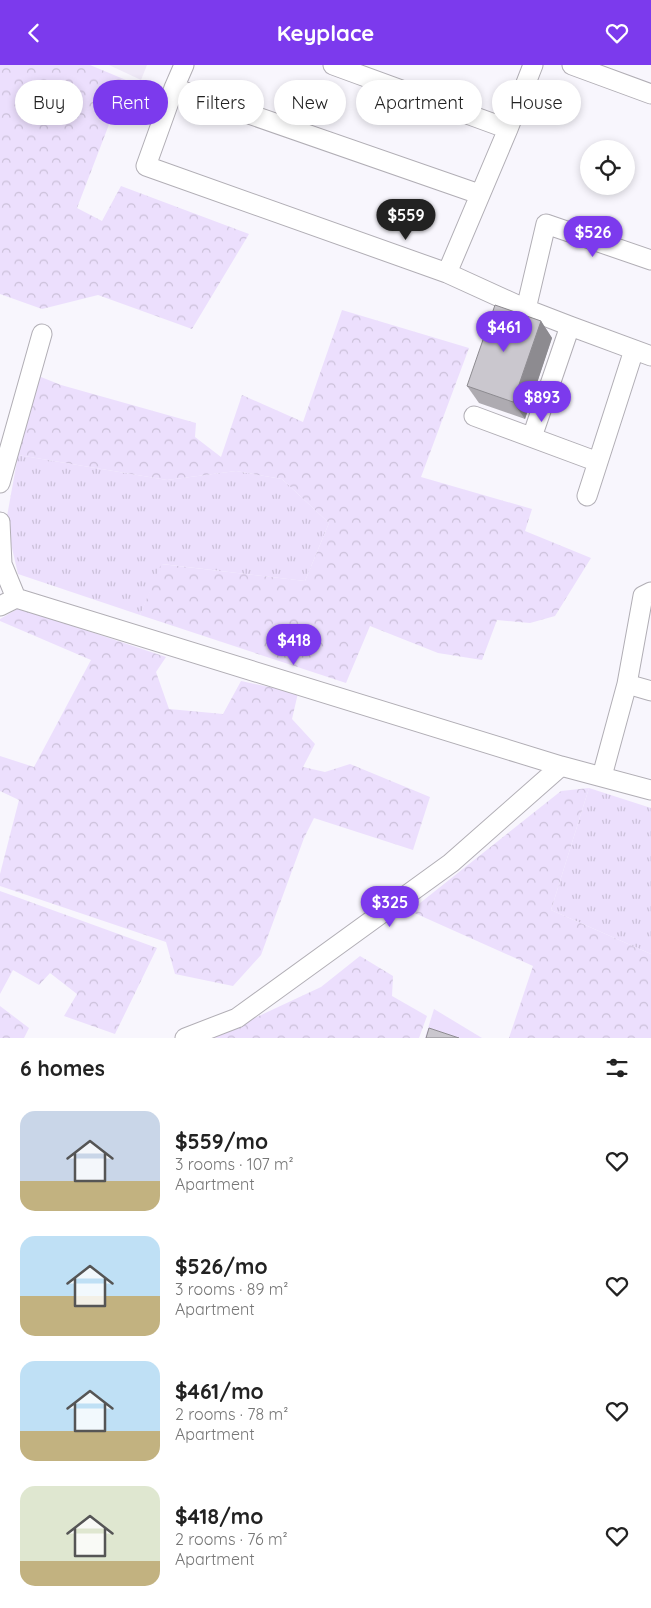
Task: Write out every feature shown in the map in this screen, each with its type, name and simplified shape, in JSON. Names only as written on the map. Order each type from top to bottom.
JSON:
[{"type":"street","points":[[184,65],[146,165],[446,273],[570,327],[643,353],[598,462],[587,496]]},
{"type":"street","points":[[333,65],[508,129]]},
{"type":"street","points":[[446,273],[508,129],[532,65]]},
{"type":"street","points":[[572,65],[651,94]]},
{"type":"street","points":[[174,88],[479,194]]},
{"type":"street","points":[[526,309],[546,224],[651,260]]},
{"type":"street","points":[[532,437],[570,327]]},
{"type":"street","points":[[0,483],[42,334]]},
{"type":"street","points":[[474,416],[598,462]]},
{"type":"street","points":[[0,522],[2,564],[8,602],[561,766],[651,790]]},
{"type":"street","points":[[602,776],[627,683],[644,596],[651,592]]},
{"type":"street","points":[[627,683],[651,691]]},
{"type":"street","points":[[185,1038],[237,1018],[451,863],[561,766]]},
{"type":"shaded area","points":[[109,65],[147,65],[141,80]]},
{"type":"green space","points":[[0,65],[90,65],[126,80],[93,80],[93,125],[109,125],[77,208],[102,221],[121,186],[249,234],[192,329],[98,295],[42,309],[0,294]]},
{"type":"green space","points":[[342,310],[469,348],[421,477],[532,509],[525,531],[591,558],[555,616],[530,623],[497,620],[482,660],[438,653],[370,626],[346,683],[140,615],[161,564],[305,581],[329,523],[282,479],[236,471],[167,480],[18,455],[36,375],[61,385],[196,423],[195,437],[221,457],[242,395],[303,422]]},
{"type":"green space","points":[[18,455],[167,480],[236,471],[282,479],[329,523],[305,581],[162,564],[140,615],[18,574],[6,522]]},
{"type":"green space","points":[[19,608],[166,657],[156,672],[169,709],[223,714],[241,681],[298,693],[292,719],[315,744],[303,767],[325,772],[350,764],[430,797],[413,850],[314,818],[304,838],[261,955],[233,986],[175,974],[166,942],[0,886],[0,874],[19,800],[0,791],[0,756],[34,767],[91,660],[0,621],[0,619]]},
{"type":"green space","points":[[589,788],[651,808],[651,954],[551,910]]},
{"type":"green space","points":[[589,788],[551,910],[651,954],[651,1038],[509,1038],[533,966],[410,911],[561,791]]},
{"type":"green space","points":[[0,891],[157,948],[115,1034],[64,1016],[77,994],[50,973],[39,985],[13,970],[0,994]]},
{"type":"green space","points":[[360,956],[393,976],[392,996],[427,1016],[419,1038],[215,1038],[321,987]]},
{"type":"green space","points":[[0,1006],[29,1028],[24,1038],[0,1038]]},
{"type":"green space","points":[[434,1009],[482,1038],[425,1038]]},
{"type":"building","points":[[495,305],[541,321],[513,402],[467,386]]},
{"type":"building","points":[[429,1028],[459,1038],[426,1038]]}]
